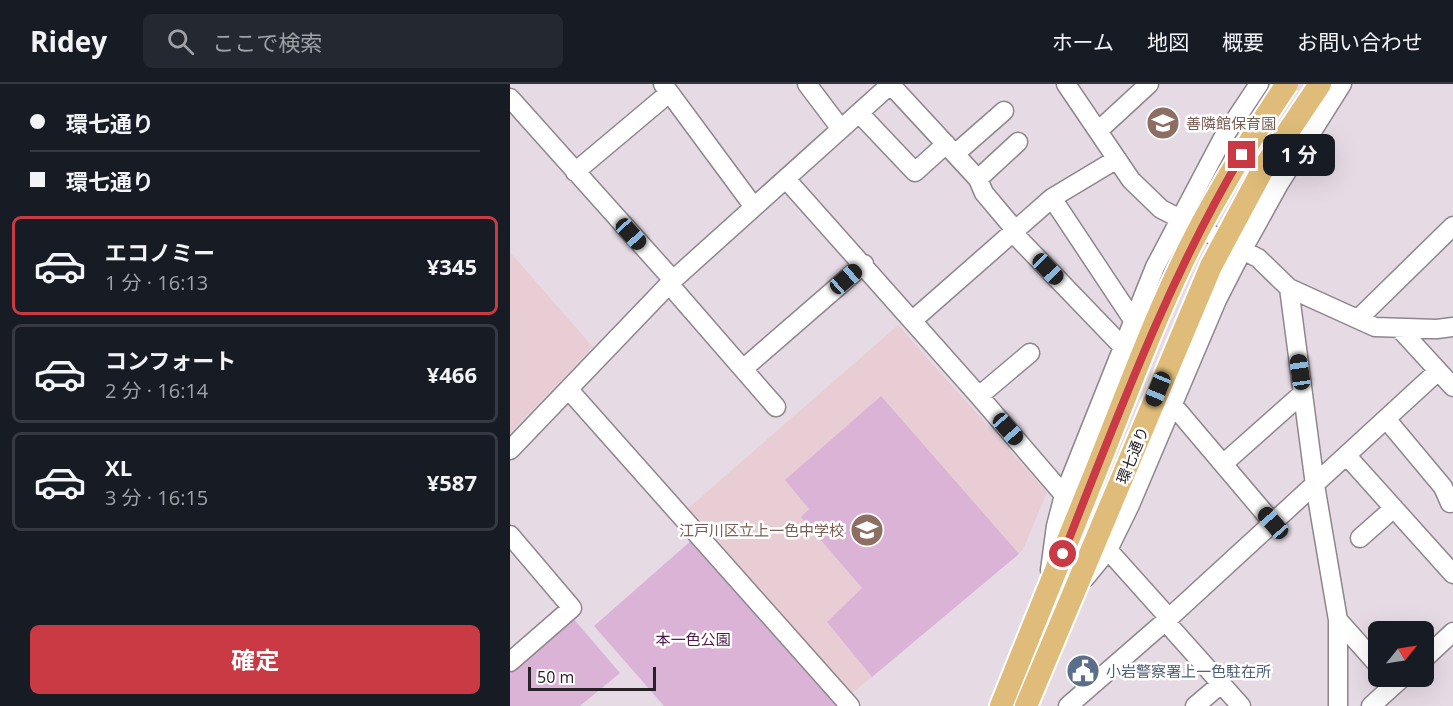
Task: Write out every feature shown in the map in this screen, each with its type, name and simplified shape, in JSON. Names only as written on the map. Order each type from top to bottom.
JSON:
[{"type":"main road","name":"環七通り","points":[[1001,706],[1150,335],[1197,235],[1242,155],[1287,84]]},
{"type":"main road","name":"環七通り","points":[[1026,706],[1210,266],[1263,169],[1320,84]]},
{"type":"street","points":[[807,84],[841,129]]},
{"type":"street","points":[[510,450],[671,282],[891,84],[978,179],[984,193],[1016,231],[1018,238],[1123,346]]},
{"type":"street","points":[[1066,84],[1144,194],[1180,220],[1258,258],[1289,288],[1358,320],[1380,328],[1453,327]]},
{"type":"street","points":[[1098,132],[1149,84]]},
{"type":"street","points":[[1047,593],[1056,526],[1064,495],[1155,267],[1223,138],[1259,84]]},
{"type":"street","points":[[1075,591],[1108,550],[1217,300],[1243,249],[1279,184],[1342,84]]},
{"type":"street","points":[[575,172],[666,89],[754,207]]},
{"type":"street","points":[[510,98],[671,282],[776,407]]},
{"type":"street","points":[[859,113],[915,172],[1004,111]]},
{"type":"street","points":[[978,179],[1018,142]]},
{"type":"street","points":[[913,320],[1052,198],[1117,159]]},
{"type":"street","points":[[786,179],[864,264],[1064,495]]},
{"type":"street","points":[[1052,198],[1133,320]]},
{"type":"street","points":[[1358,320],[1453,226]]},
{"type":"street","points":[[743,369],[864,264]]},
{"type":"street","points":[[1289,288],[1315,485],[1338,620],[1338,706]]},
{"type":"street","points":[[1399,328],[1453,387]]},
{"type":"street","points":[[979,396],[1030,353]]},
{"type":"street","points":[[1068,706],[1167,620],[1438,371]]},
{"type":"street","points":[[569,390],[850,706]]},
{"type":"street","points":[[1223,464],[1303,393]]},
{"type":"street","points":[[1173,405],[1273,523]]},
{"type":"street","points":[[1387,420],[1443,487],[1450,503]]},
{"type":"street","points":[[1347,456],[1453,574]]},
{"type":"street","points":[[1360,538],[1394,508]]},
{"type":"street","points":[[510,535],[572,608],[510,662]]},
{"type":"street","points":[[1108,550],[1241,706]]},
{"type":"street","points":[[1338,620],[1368,653]]},
{"type":"street","points":[[1434,650],[1453,632]]},
{"type":"street","points":[[1196,706],[1221,684]]},
{"type":"street","points":[[1371,706],[1389,687]]},
{"type":"shaded area","points":[[510,252],[593,347],[510,433]]},
{"type":"shaded area","name":"江戸川区立上一色中学校","points":[[898,325],[1047,492],[1023,550],[849,696],[685,511]]},
{"type":"green space","points":[[881,396],[1019,554],[872,677],[827,622],[862,588],[801,517],[809,509],[785,480]]},
{"type":"green space","name":"本一色公園","points":[[693,539],[839,706],[664,706],[594,626]]},
{"type":"green space","points":[[572,617],[620,673],[580,706],[510,706],[510,670]]},
{"type":"place","name":"善隣館保育園","points":[[1163,123]]},
{"type":"place","name":"江戸川区立上一色中学校","points":[[867,530]]},
{"type":"place","name":"小岩警察署上一色駐在所","points":[[1083,671]]},
{"type":"route","points":[[1063,554],[1150,335],[1188,252],[1242,155]]}]
